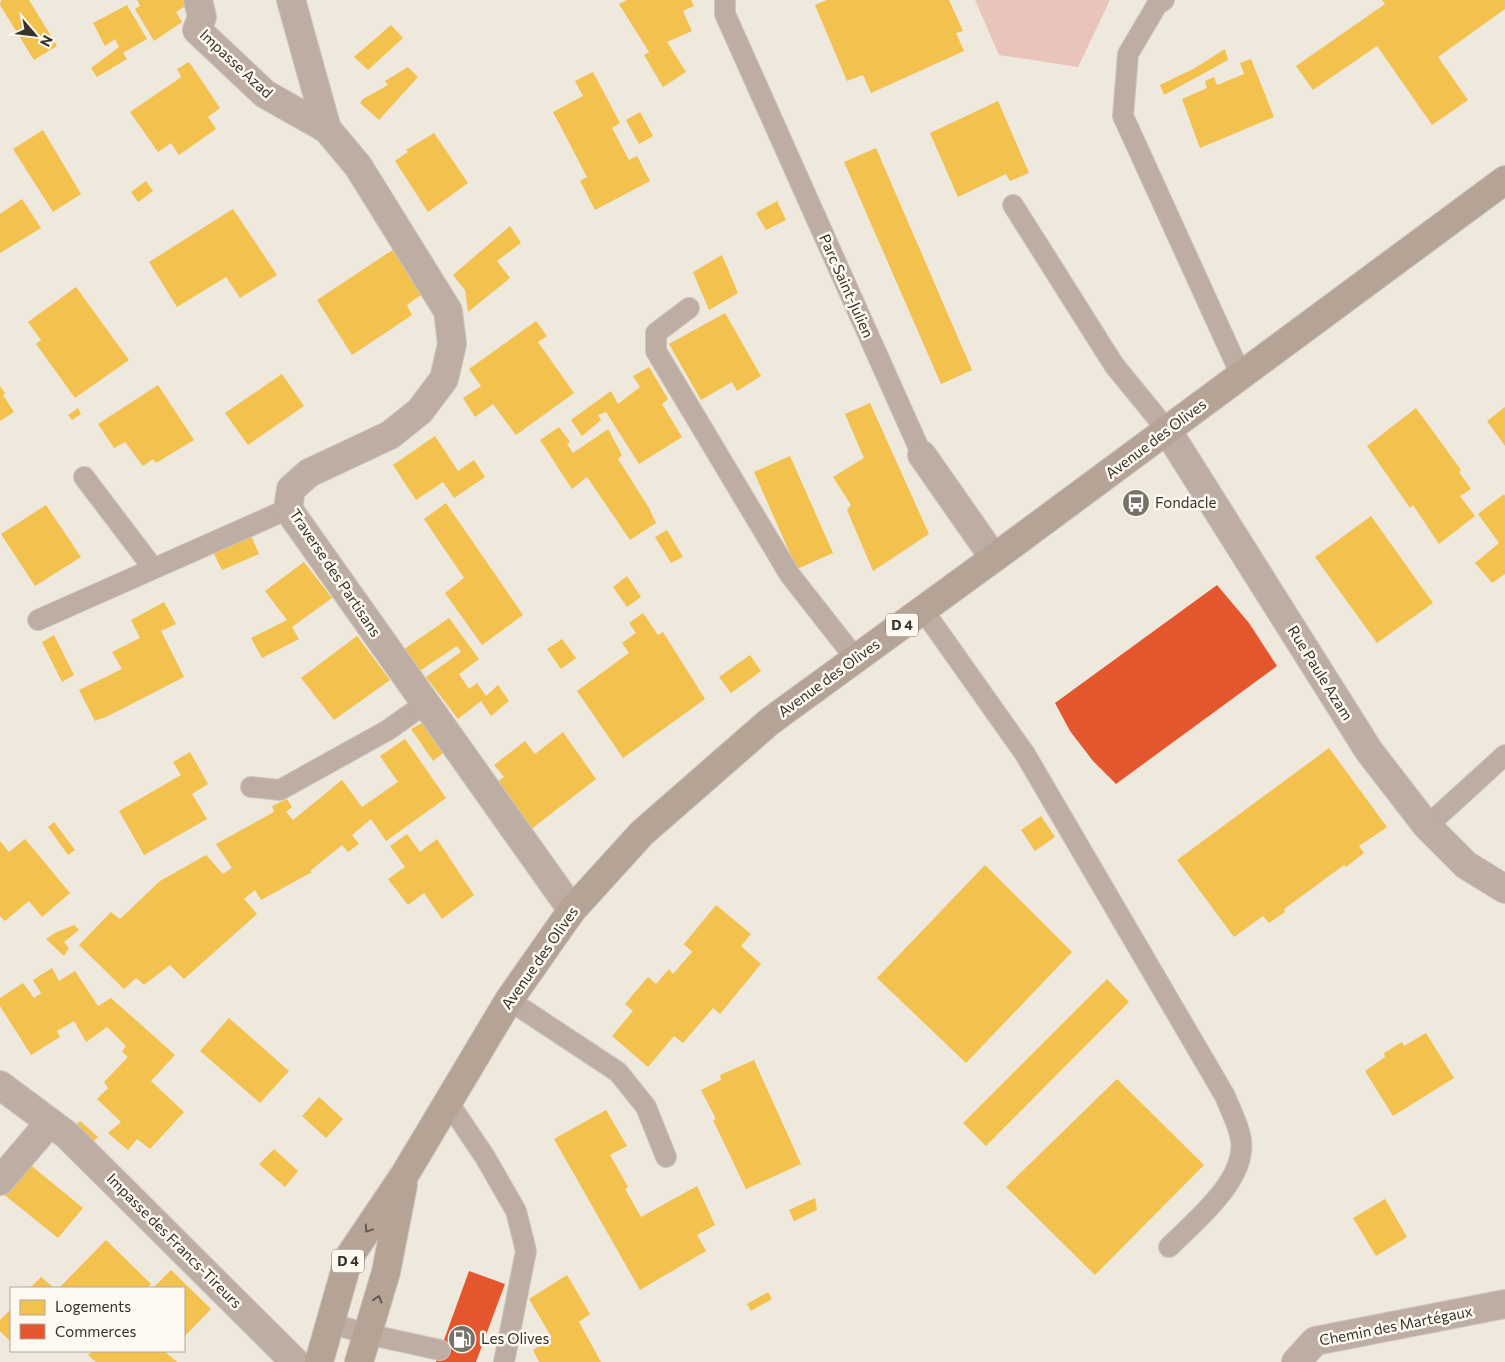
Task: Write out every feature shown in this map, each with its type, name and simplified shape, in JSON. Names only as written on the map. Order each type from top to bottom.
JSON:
[{"type":"main road","name":"Avenue des Olives","points":[[319,1362],[349,1257],[405,1174],[509,1000],[572,910],[642,833],[769,722],[1505,180]]},
{"type":"main road","name":"Avenue des Olives","points":[[359,1362],[386,1272],[405,1174]]},
{"type":"street","name":"Impasse Azad","points":[[198,0],[202,17],[197,30],[265,94],[327,129]]},
{"type":"street","name":"Traverse des Partisans","points":[[291,0],[327,129],[358,166],[448,311],[452,344],[444,379],[420,411],[390,435],[309,473],[292,490],[288,509],[572,910]]},
{"type":"street","name":"Rue Paule Azam","points":[[1167,430],[1369,751],[1427,826],[1466,865],[1505,889]]},
{"type":"street","name":"Parc Saint-Julien","points":[[922,455],[994,558]]},
{"type":"street","name":"Impasse des Francs-Tireurs","points":[[0,1085],[68,1135],[295,1362]]},
{"type":"street","points":[[0,1181],[50,1122]]},
{"type":"street","name":"Chemin des Martégaux","points":[[1296,1362],[1315,1341],[1505,1304]]},
{"type":"lane","name":"Parc Saint-Julien","points":[[725,0],[725,14],[922,455]]},
{"type":"lane","points":[[1164,0],[1157,5],[1128,54],[1123,116],[1241,375]]},
{"type":"lane","points":[[1013,205],[1114,365],[1167,430]]},
{"type":"lane","points":[[689,308],[656,333],[656,351],[790,575],[856,659]]},
{"type":"lane","points":[[84,477],[153,568]]},
{"type":"lane","points":[[38,620],[288,509]]},
{"type":"lane","points":[[922,610],[1025,754],[1225,1096],[1232,1112],[1241,1137],[1240,1163],[1221,1196],[1168,1247]]},
{"type":"lane","points":[[251,788],[280,790],[388,730],[426,704]]},
{"type":"lane","points":[[1427,826],[1505,755]]},
{"type":"lane","points":[[509,1000],[618,1072],[646,1107],[666,1157]]},
{"type":"lane","points":[[448,1102],[485,1157],[516,1211],[526,1251],[504,1362]]},
{"type":"lane","points":[[330,1323],[367,1334],[440,1350]]},
{"type":"shaded area","points":[[975,0],[1110,0],[1078,67],[999,55]]},
{"type":"building: Logements","points":[[1,0],[29,0],[57,46],[34,60],[0,5]]},
{"type":"building: Logements","points":[[137,0],[188,0],[190,3],[176,12],[182,22],[154,41],[135,9],[140,6]]},
{"type":"building: Logements","points":[[627,0],[691,0],[694,6],[683,11],[692,31],[667,42],[686,72],[663,87],[644,55],[649,52],[619,4]]},
{"type":"building: Logements","points":[[827,0],[949,0],[963,31],[956,33],[964,51],[871,93],[863,75],[847,81],[815,5]]},
{"type":"building: Logements","points":[[1382,0],[1505,0],[1505,9],[1438,57],[1468,100],[1432,125],[1377,46],[1313,90],[1296,66],[1385,4]]},
{"type":"building: Logements","points":[[127,5],[147,39],[123,53],[127,59],[97,77],[91,68],[119,47],[115,39],[105,46],[93,23]]},
{"type":"building: Logements","points":[[391,25],[403,38],[368,70],[354,57]]},
{"type":"building: Logements","points":[[1225,49],[1228,60],[1164,95],[1160,85],[1195,68]]},
{"type":"building: Logements","points":[[1251,59],[1274,117],[1200,148],[1182,99],[1207,88],[1205,81],[1214,77],[1217,85],[1244,74],[1240,63]]},
{"type":"building: Logements","points":[[189,62],[220,108],[208,117],[216,129],[179,155],[171,143],[158,152],[130,112],[180,78],[181,76],[177,69]]},
{"type":"building: Logements","points":[[408,67],[418,77],[379,120],[360,103],[363,99],[388,85],[385,81]]},
{"type":"building: Logements","points":[[593,72],[620,123],[612,128],[629,160],[637,156],[650,181],[595,210],[580,181],[587,177],[553,112],[583,96],[575,81]]},
{"type":"building: Logements","points":[[998,101],[1029,173],[1010,181],[1006,174],[958,197],[930,133]]},
{"type":"building: Logements","points":[[640,112],[653,136],[639,144],[626,120]]},
{"type":"building: Logements","points":[[43,130],[81,194],[53,212],[13,149]]},
{"type":"building: Logements","points":[[434,133],[468,183],[428,212],[395,161],[408,152],[406,150]]},
{"type":"building: Logements","points":[[876,148],[972,370],[941,384],[844,162]]},
{"type":"building: Logements","points":[[146,181],[153,191],[138,202],[131,192]]},
{"type":"building: Logements","points":[[22,199],[41,228],[0,253],[0,214]]},
{"type":"building: Logements","points":[[777,201],[786,220],[766,230],[756,213]]},
{"type":"building: Logements","points":[[233,209],[277,275],[240,298],[226,277],[177,307],[149,262]]},
{"type":"building: Logements","points":[[510,226],[521,243],[497,261],[510,278],[468,312],[465,290],[453,275]]},
{"type":"building: Logements","points":[[397,247],[425,292],[407,305],[412,315],[352,355],[317,300]]},
{"type":"building: Logements","points":[[722,255],[738,293],[709,310],[693,272]]},
{"type":"building: Logements","points":[[76,287],[129,360],[75,398],[36,344],[41,340],[28,322]]},
{"type":"building: Logements","points":[[725,313],[761,376],[737,391],[732,382],[701,400],[669,344]]},
{"type":"building: Logements","points":[[536,321],[547,336],[538,342],[574,393],[516,435],[493,404],[475,417],[463,398],[481,386],[469,369]]},
{"type":"building: Logements","points":[[649,367],[668,399],[662,404],[682,437],[639,464],[606,412],[598,415],[601,420],[582,436],[571,420],[611,391],[618,404],[640,387],[633,376]]},
{"type":"building: Logements","points":[[282,374],[304,406],[248,445],[225,413]]},
{"type":"building: Logements","points":[[158,385],[194,440],[156,463],[153,459],[143,466],[125,442],[114,448],[98,424]]},
{"type":"building: Logements","points":[[0,386],[5,393],[3,395],[14,412],[0,421]]},
{"type":"building: Logements","points":[[870,403],[929,534],[873,571],[847,510],[851,505],[833,477],[864,458],[845,414]]},
{"type":"building: Logements","points":[[1505,407],[1505,446],[1487,421]]},
{"type":"building: Logements","points":[[78,408],[81,414],[72,420],[68,415]]},
{"type":"building: Logements","points":[[1416,408],[1461,470],[1459,472],[1471,489],[1460,496],[1475,516],[1439,544],[1413,505],[1410,508],[1367,446]]},
{"type":"building: Logements","points":[[559,427],[570,442],[567,444],[573,453],[608,429],[622,455],[618,459],[649,508],[656,523],[630,540],[587,477],[572,489],[540,440]]},
{"type":"building: Logements","points":[[435,436],[458,471],[474,460],[485,477],[454,498],[443,482],[416,500],[393,465]]},
{"type":"building: Logements","points":[[790,456],[833,553],[797,569],[754,472]]},
{"type":"building: Logements","points":[[1504,494],[1505,574],[1492,583],[1475,563],[1499,543],[1478,514]]},
{"type":"building: Logements","points":[[446,503],[523,615],[482,645],[445,593],[464,578],[424,519]]},
{"type":"building: Logements","points":[[46,505],[81,557],[35,586],[1,534]]},
{"type":"building: Logements","points":[[1371,516],[1433,603],[1377,643],[1315,557]]},
{"type":"building: Logements","points":[[667,530],[683,557],[671,563],[655,537]]},
{"type":"building: Logements","points":[[250,533],[259,554],[222,570],[212,550]]},
{"type":"building: Logements","points":[[304,562],[332,598],[292,627],[299,639],[262,658],[251,638],[287,620],[265,591]]},
{"type":"building: Logements","points":[[627,576],[641,597],[627,607],[613,587]]},
{"type":"building: Logements","points":[[164,602],[176,624],[161,631],[184,677],[95,721],[79,690],[122,669],[112,652],[140,638],[131,620]]},
{"type":"building: Logements","points":[[643,613],[658,635],[663,632],[705,699],[623,758],[577,691],[629,653],[622,643],[636,633],[629,623]]},
{"type":"building: Logements","points":[[449,618],[479,659],[459,674],[469,689],[477,683],[486,696],[498,685],[509,701],[491,716],[481,701],[458,719],[426,677],[461,652],[457,646],[415,674],[400,652]]},
{"type":"building: Logements","points":[[54,635],[74,675],[62,682],[42,642]]},
{"type":"building: Logements","points":[[357,636],[390,680],[334,720],[301,678]]},
{"type":"building: Logements","points":[[562,639],[576,658],[561,669],[547,649]]},
{"type":"building: Logements","points":[[750,655],[761,671],[731,693],[719,677]]},
{"type":"building: Logements","points":[[422,723],[443,753],[433,761],[411,729]]},
{"type":"building: Logements","points":[[563,732],[596,779],[530,830],[495,783],[504,777],[494,765],[525,741],[535,754]]},
{"type":"building: Logements","points":[[405,739],[446,798],[386,841],[371,819],[352,835],[359,844],[348,852],[342,845],[310,871],[312,872],[261,900],[255,890],[244,899],[257,914],[184,979],[170,965],[144,985],[136,978],[124,989],[79,945],[111,912],[120,919],[160,881],[206,855],[223,874],[232,868],[216,844],[274,812],[272,806],[287,799],[292,807],[286,812],[293,820],[342,780],[362,807],[398,782],[380,756]]},
{"type":"building: Logements","points":[[1329,748],[1387,827],[1359,846],[1364,853],[1346,867],[1344,865],[1284,909],[1285,912],[1269,923],[1263,916],[1234,937],[1177,860]]},
{"type":"building: Logements","points":[[190,752],[208,784],[192,794],[207,819],[144,855],[119,811],[181,775],[173,762]]},
{"type":"building: Logements","points":[[1041,816],[1055,837],[1035,851],[1021,830]]},
{"type":"building: Logements","points":[[54,822],[75,850],[68,855],[48,827]]},
{"type":"building: Logements","points":[[407,834],[420,852],[437,839],[474,895],[442,919],[424,893],[408,905],[388,879],[405,867],[390,846]]},
{"type":"building: Logements","points":[[25,839],[70,893],[42,917],[29,901],[5,921],[0,916],[0,841],[9,852]]},
{"type":"building: Logements","points":[[985,865],[1072,952],[966,1063],[877,978]]},
{"type":"building: Logements","points":[[716,905],[751,934],[741,946],[761,964],[720,1014],[713,1008],[683,1043],[674,1036],[648,1067],[612,1036],[633,1011],[625,1004],[648,977],[656,984],[669,969],[673,974],[692,952],[684,944]]},
{"type":"building: Logements","points":[[74,925],[79,930],[64,942],[69,948],[64,956],[46,939]]},
{"type":"building: Logements","points":[[52,968],[59,981],[75,971],[98,1006],[111,998],[175,1055],[151,1081],[184,1112],[150,1149],[137,1139],[128,1150],[108,1133],[121,1122],[97,1099],[108,1088],[104,1082],[128,1057],[122,1052],[126,1046],[107,1027],[86,1042],[74,1021],[57,1031],[60,1037],[31,1055],[0,1006],[0,998],[23,983],[34,998],[41,993],[33,980]]},
{"type":"building: Logements","points":[[1107,979],[1129,1002],[986,1146],[963,1123]]},
{"type":"building: Logements","points":[[229,1018],[289,1071],[260,1103],[200,1051]]},
{"type":"building: Logements","points":[[1426,1033],[1454,1078],[1393,1116],[1365,1071],[1385,1057],[1384,1053],[1402,1042],[1404,1046]]},
{"type":"building: Logements","points":[[754,1060],[801,1164],[746,1189],[713,1120],[716,1119],[701,1090],[721,1080],[720,1075]]},
{"type":"building: Logements","points":[[1117,1079],[1204,1165],[1095,1275],[1006,1187]]},
{"type":"building: Logements","points":[[319,1097],[343,1119],[326,1138],[302,1116]]},
{"type":"building: Logements","points":[[606,1110],[627,1146],[610,1155],[628,1187],[625,1189],[641,1217],[697,1186],[715,1225],[697,1235],[706,1251],[640,1290],[554,1139]]},
{"type":"building: Logements","points":[[80,1121],[98,1137],[90,1145],[73,1127]]},
{"type":"building: Logements","points":[[274,1149],[298,1171],[285,1187],[259,1164]]},
{"type":"building: Logements","points":[[28,1163],[83,1208],[58,1238],[2,1193]]},
{"type":"building: Logements","points":[[815,1198],[817,1210],[794,1221],[789,1210]]},
{"type":"building: Logements","points":[[1385,1199],[1407,1237],[1376,1256],[1353,1218]]},
{"type":"building: Logements","points":[[106,1240],[151,1284],[148,1287],[60,1287]]},
{"type":"building: Logements","points":[[171,1270],[211,1309],[185,1336],[185,1287],[154,1287]]},
{"type":"building: Logements","points":[[567,1275],[590,1314],[579,1322],[601,1362],[539,1362],[533,1350],[552,1338],[529,1299]]},
{"type":"building: Logements","points":[[41,1277],[53,1287],[31,1287]]},
{"type":"building: Logements","points":[[768,1292],[772,1299],[751,1311],[747,1304]]},
{"type":"building: Logements","points":[[10,1310],[10,1341],[0,1331],[0,1320]]},
{"type":"building: Logements","points":[[92,1352],[165,1352],[177,1362],[96,1362],[88,1355]]},
{"type":"building: Commerces","points":[[1217,585],[1249,623],[1277,666],[1116,784],[1093,761],[1070,731],[1055,703]]},
{"type":"building: Commerces","points":[[469,1271],[505,1284],[476,1362],[436,1362]]},
{"type":"place","name":"Fondacle","points":[[1136,503]]},
{"type":"place","name":"Les Olives","points":[[462,1339]]}]
